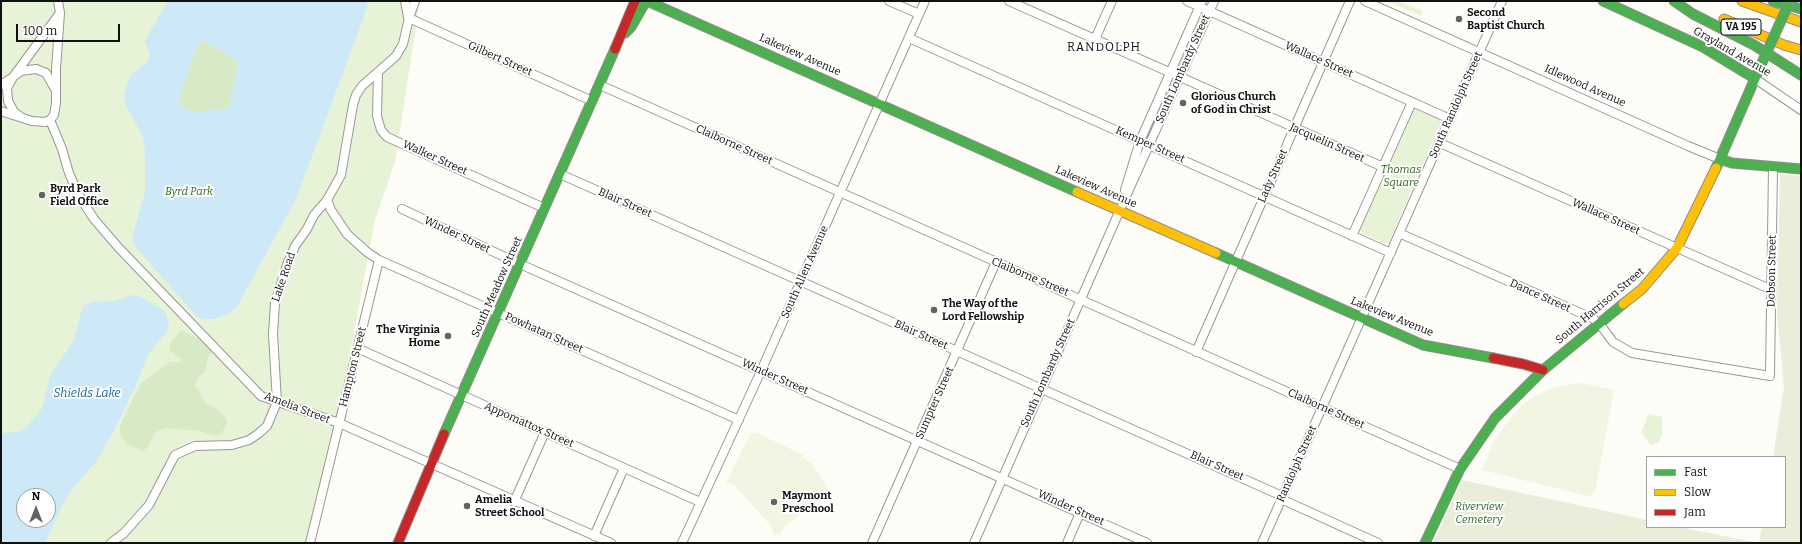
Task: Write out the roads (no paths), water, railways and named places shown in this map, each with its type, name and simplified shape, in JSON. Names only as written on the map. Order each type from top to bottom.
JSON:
[{"type":"main road","name":"South Meadow Street","points":[[398,543],[544,208],[600,85],[635,1]]},
{"type":"main road","name":"South Meadow Street","points":[[618,40],[631,27],[647,1]]},
{"type":"main road","name":"Lakeview Avenue","points":[[647,1],[880,104],[1121,207],[1235,263],[1423,345],[1522,364],[1543,370]]},
{"type":"main road","name":"Grayland Avenue","points":[[1603,1],[1703,47],[1754,78]]},
{"type":"main road","points":[[1674,1],[1693,14],[1754,45],[1801,75]]},
{"type":"main road","name":"VA 195","points":[[1683,1],[1751,32],[1801,50]]},
{"type":"main road","name":"VA 195","points":[[1742,1],[1801,22]]},
{"type":"main road","points":[[1773,1],[1801,9]]},
{"type":"main road","name":"South Harrison Street","points":[[1425,543],[1460,469],[1495,418],[1510,401],[1543,370],[1642,288],[1677,248],[1720,159],[1754,78],[1790,1]]},
{"type":"main road","name":"Idlewood Avenue","points":[[1720,159],[1732,163],[1801,169]]},
{"type":"street","points":[[21,117],[14,112],[8,101],[7,88],[13,77],[60,13],[58,1]]},
{"type":"street","points":[[1,111],[39,122],[50,120],[54,115],[60,13],[63,1]]},
{"type":"street","points":[[406,1],[409,18]]},
{"type":"street","name":"Lake Road","points":[[112,543],[124,533],[150,505],[175,455],[195,446],[232,444],[249,440],[267,426],[277,402],[273,334],[274,303],[295,246],[308,229],[314,215],[327,200],[341,175],[352,105],[362,86],[396,56],[403,44],[414,1]]},
{"type":"street","points":[[889,1],[919,14]]},
{"type":"street","name":"South Allen Avenue","points":[[682,543],[761,371],[925,1]]},
{"type":"street","name":"Jacquelin Street","points":[[1009,1],[1022,4],[1180,78],[1382,167]]},
{"type":"street","points":[[1095,39],[1112,1]]},
{"type":"street","name":"Wallace Street","points":[[1187,1],[1201,4],[1209,11],[1450,119]]},
{"type":"street","name":"South Lombardy Street","points":[[974,543],[1121,207],[1214,1]]},
{"type":"street","name":"Lady Street","points":[[1196,352],[1350,1]]},
{"type":"street","name":"Idlewood Avenue","points":[[1365,1],[1683,144],[1720,159]]},
{"type":"street","name":"South Randolph Street","points":[[1391,253],[1502,1]]},
{"type":"street","name":"South Lombardy Street","points":[[1121,207],[1128,177],[1140,141],[1201,4]]},
{"type":"street","name":"Gilbert Street","points":[[409,18],[592,101]]},
{"type":"street","name":"Kemper Street","points":[[909,38],[1391,253]]},
{"type":"street","points":[[1,85],[21,71],[36,69],[46,73],[56,90]]},
{"type":"street","name":"Walker Street","points":[[378,73],[377,116],[381,130],[387,137],[544,208]]},
{"type":"street","name":"Grayland Avenue","points":[[1754,78],[1801,110]]},
{"type":"street","name":"Claiborne Street","points":[[600,85],[1081,299],[1196,352],[1322,406],[1460,469]]},
{"type":"street","points":[[1352,236],[1412,102]]},
{"type":"street","name":"Amelia Street","points":[[50,120],[62,148],[69,173],[86,209],[103,232],[261,396],[339,423],[514,502],[611,543]]},
{"type":"street","name":"Wallace Street","points":[[1440,143],[1772,290]]},
{"type":"street","name":"Dobson Street","points":[[1770,376],[1773,167]]},
{"type":"street","name":"Blair Street","points":[[560,174],[1042,388],[1378,543]]},
{"type":"street","name":"Powhatan Street","points":[[327,200],[331,210],[347,234],[367,252],[379,260],[739,420]]},
{"type":"street","name":"Winder Street","points":[[402,209],[520,264],[1148,543]]},
{"type":"street","name":"Dance Street","points":[[1399,233],[1599,323],[1613,342],[1632,353],[1770,376]]},
{"type":"street","name":"Randolph Street","points":[[1262,543],[1281,497],[1391,253]]},
{"type":"street","name":"Hampton Street","points":[[310,543],[379,260]]},
{"type":"street","name":"Sumpter Street","points":[[872,543],[996,262]]},
{"type":"street","name":"Appomattox Street","points":[[358,348],[700,502]]},
{"type":"street","points":[[514,502],[545,432]]},
{"type":"street","points":[[594,536],[624,468]]},
{"type":"street","points":[[1067,543],[1080,513]]},
{"type":"water","points":[[168,1],[368,1],[367,8],[296,199],[236,308],[229,314],[214,319],[203,319],[197,317],[133,244],[133,235],[145,192],[145,150],[143,137],[126,106],[124,94],[129,79],[133,73],[148,61],[150,57],[145,40]],"holes":[[[205,41],[238,62],[229,108],[193,112],[182,108],[179,96],[198,45]]]},
{"type":"water","name":"Shields Lake","points":[[132,295],[139,296],[165,311],[169,325],[166,332],[147,356],[137,383],[118,423],[98,459],[70,492],[56,519],[56,488],[16,488],[16,528],[52,528],[46,541],[44,543],[1,543],[1,433],[17,432],[26,428],[41,410],[50,376],[73,342],[84,306],[92,302],[115,301]]},
{"type":"place","name":"Second Baptist Church","points":[[1459,19]]},
{"type":"place","name":"Glorious Church of God in Christ","points":[[1183,103]]},
{"type":"place","name":"Byrd Park Field Office","points":[[42,195]]},
{"type":"place","name":"The Way of the Lord Fellowship","points":[[934,310]]},
{"type":"place","name":"The Virginia Home","points":[[448,336]]},
{"type":"place","name":"Maymont Preschool","points":[[774,502]]},
{"type":"place","name":"Amelia Street School","points":[[467,506]]},
{"type":"district","name":"RANDOLPH","points":[[1104,48]]},
{"type":"park label","name":"Thomas Square","points":[[1401,176]]},
{"type":"park label","name":"Byrd Park","points":[[189,192]]},
{"type":"park label","name":"Riverview Cemetery","points":[[1479,513]]}]
